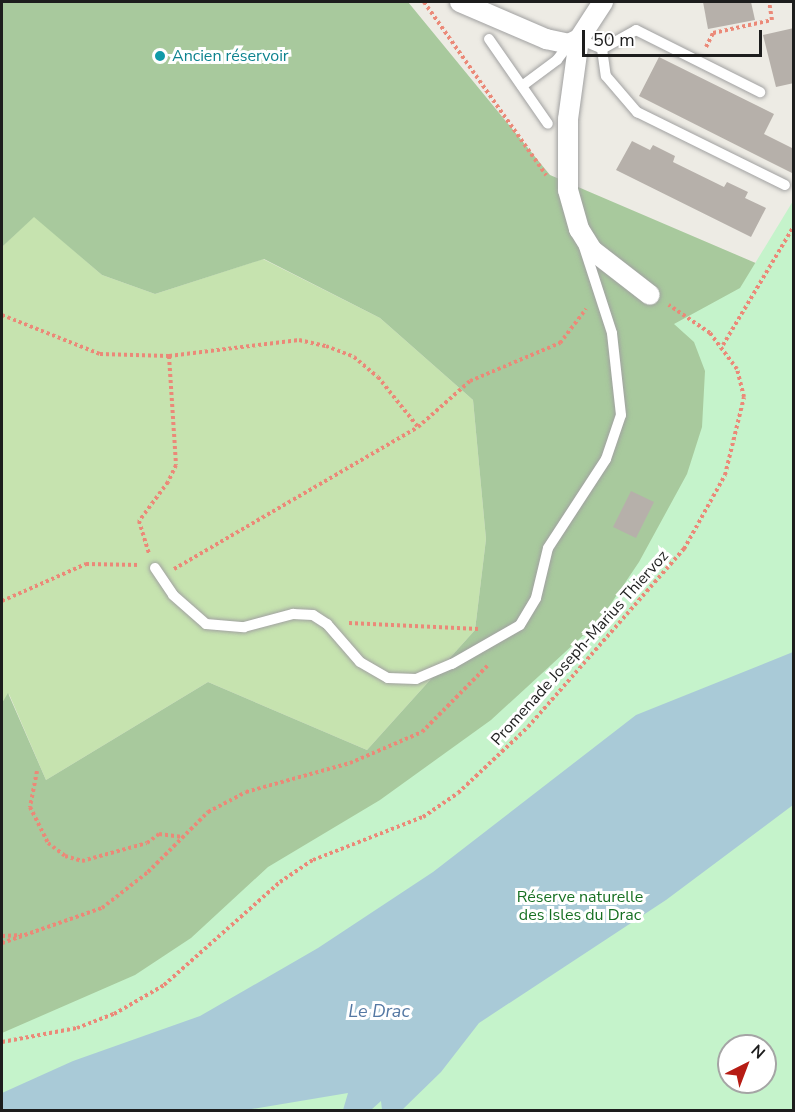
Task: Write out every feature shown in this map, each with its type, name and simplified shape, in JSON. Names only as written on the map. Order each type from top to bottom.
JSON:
[{"type":"street","points":[[460,2],[546,39],[574,41]]},
{"type":"street","points":[[603,2],[574,41],[568,119],[568,190],[579,229],[608,265],[650,295]]},
{"type":"lane","points":[[522,86],[557,60],[574,41],[602,49],[636,30],[759,92]]},
{"type":"lane","points":[[489,39],[548,124]]},
{"type":"lane","points":[[602,49],[606,76],[638,112],[784,185]]},
{"type":"lane","points":[[155,568],[173,595],[206,624],[244,627],[293,614],[313,615],[327,624],[375,674],[405,679],[453,664],[526,618],[548,548],[606,459],[621,415],[619,370],[598,286],[579,229]]},
{"type":"path","points":[[424,2],[551,182]]},
{"type":"path","points":[[699,61],[713,33],[772,21],[769,2]]},
{"type":"path","points":[[650,295],[689,317],[723,345],[794,226]]},
{"type":"path","points":[[2,601],[86,564],[173,570],[185,564],[252,520],[418,427],[470,381],[560,343],[577,325],[598,286]]},
{"type":"path","points":[[2,315],[100,354],[169,356],[299,340],[326,346],[354,357],[378,376],[418,427]]},
{"type":"path","name":"Promenade Joseph-Marius Thiervoz","points":[[2,1042],[77,1028],[114,1014],[164,985],[304,866],[423,817],[493,764],[684,549],[707,508],[724,475],[744,397],[737,369],[723,345]]},
{"type":"path","points":[[155,568],[140,520],[176,465],[169,356]]},
{"type":"path","points":[[327,624],[434,624],[507,632]]},
{"type":"path","points":[[2,943],[102,908],[123,894],[208,812],[246,792],[350,763],[422,732],[492,660]]},
{"type":"path","points":[[37,771],[30,807],[42,835],[65,856],[82,861],[147,843],[159,834],[183,837]]},
{"type":"path","points":[[2,936],[28,934]]},
{"type":"green space","points":[[2,2],[408,2],[550,175],[758,264],[794,208],[794,454],[785,564],[2,1093],[2,703],[8,693],[46,780],[208,682],[367,750],[475,630],[486,539],[473,400],[380,318],[264,259],[155,294],[102,275],[34,217],[2,247]]},
{"type":"green space","name":"Réserve naturelle des Isles du Drac","points":[[793,201],[793,1110],[2,1110],[2,1033],[135,975],[191,938],[268,867],[380,800],[491,720],[600,620],[639,562],[687,474],[702,427],[705,371],[694,342],[674,324],[740,288]]},
{"type":"green space","points":[[34,216],[102,275],[155,294],[263,259],[380,318],[473,400],[486,539],[475,630],[367,750],[208,682],[46,780],[9,694],[2,703],[2,247]]},
{"type":"water","name":"Le Drac","points":[[793,652],[793,805],[666,900],[479,1023],[441,1072],[402,1110],[382,1110],[381,1101],[371,1110],[343,1110],[348,1093],[246,1110],[2,1110],[2,1093],[73,1061],[200,1016],[318,948],[433,872],[636,715]]},
{"type":"building","points":[[703,2],[751,2],[755,20],[708,29]]},
{"type":"building","points":[[794,28],[794,83],[776,87],[763,35]]},
{"type":"building","points":[[659,57],[774,114],[764,134],[794,149],[794,174],[639,96]]},
{"type":"building","points":[[632,141],[650,150],[653,145],[675,156],[673,162],[724,187],[727,182],[748,192],[745,198],[766,208],[751,237],[616,170]]},
{"type":"building","points":[[631,491],[654,502],[636,538],[613,527]]},
{"type":"place","name":"Ancien réservoir","points":[[160,56]]}]
